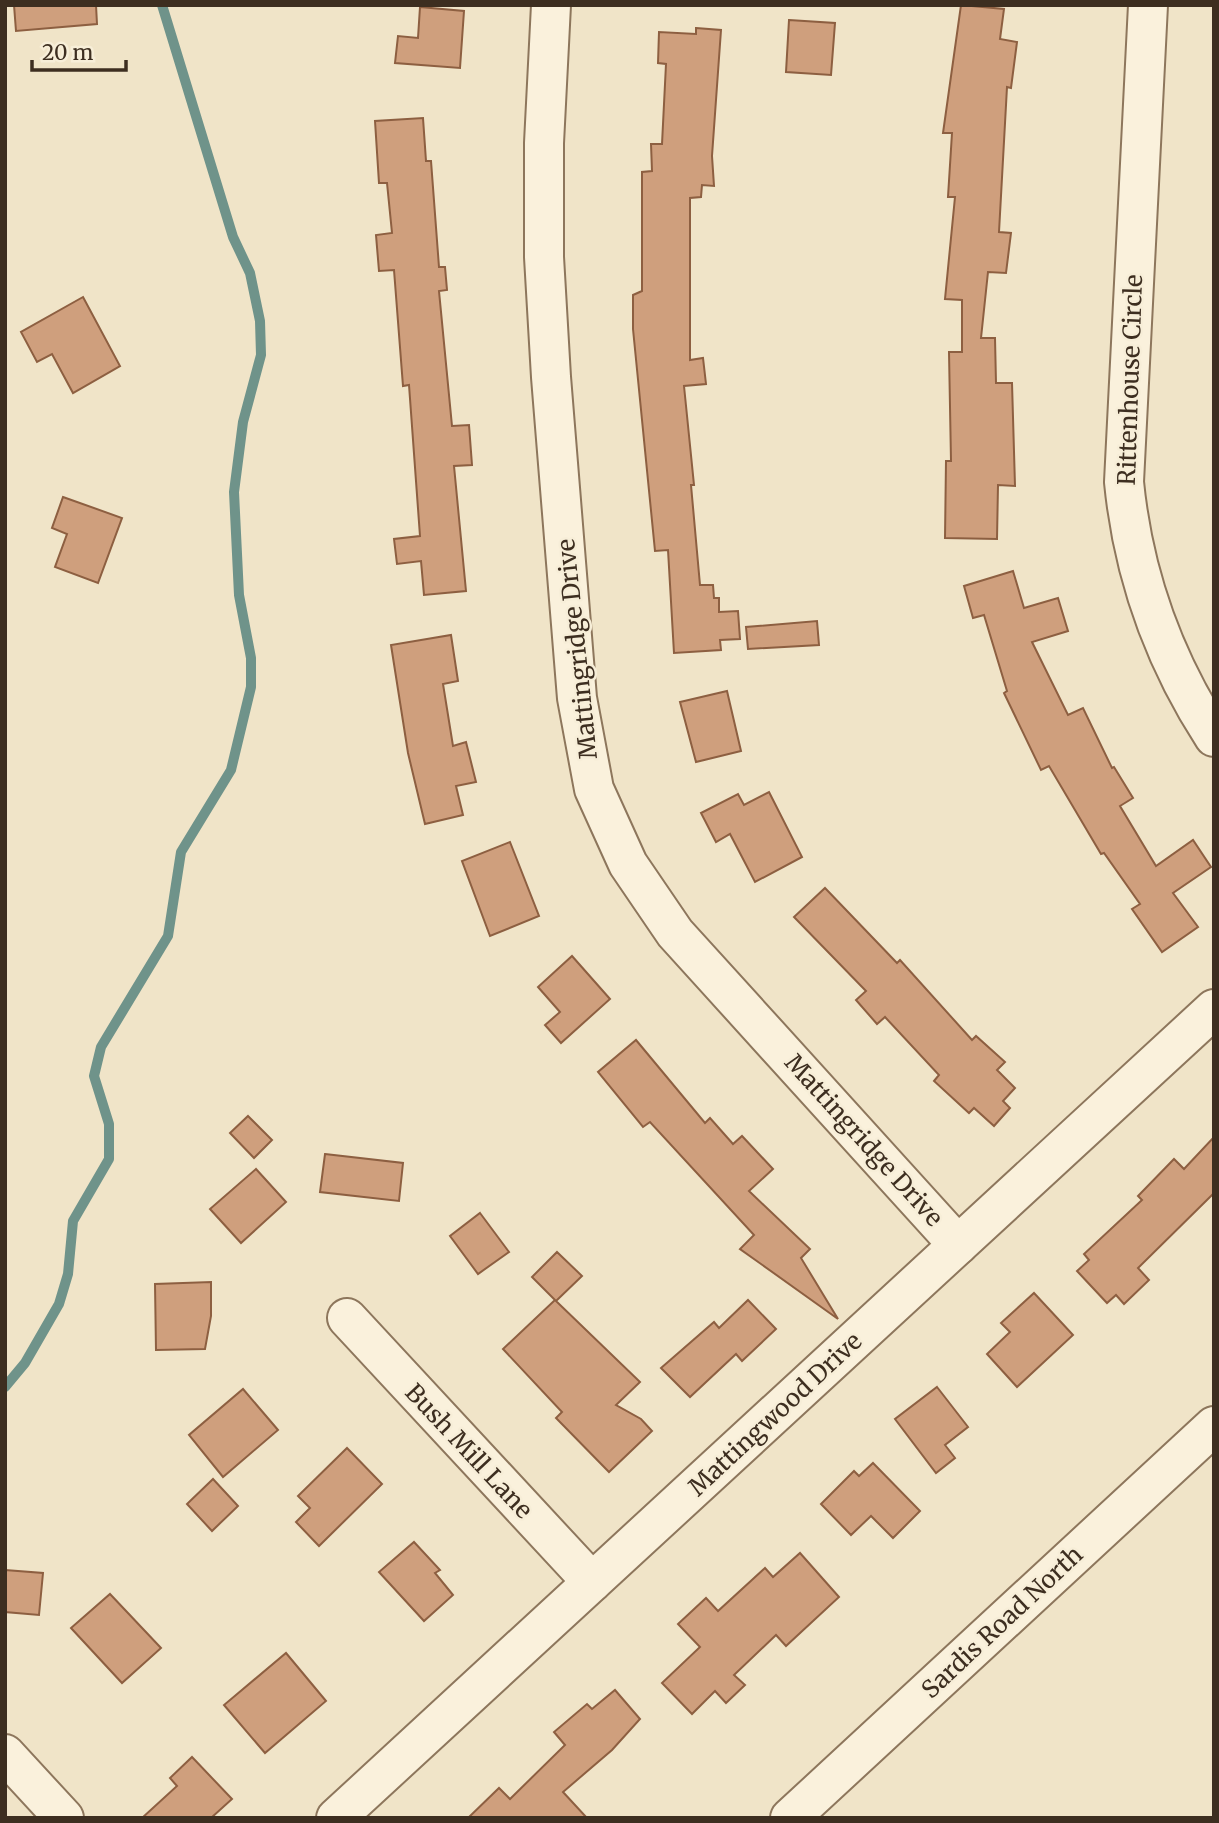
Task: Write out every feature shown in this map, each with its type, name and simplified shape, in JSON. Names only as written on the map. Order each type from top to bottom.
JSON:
[{"type":"street","name":"Mattingridge Drive","points":[[551,5],[544,143],[544,257],[577,698],[594,789],[628,864],[675,933],[958,1245]]},
{"type":"street","name":"Rittenhouse Circle","points":[[1148,5],[1124,482],[1136,557],[1160,636],[1191,701],[1214,737]]},
{"type":"street","name":"Mattingwood Drive","points":[[336,1818],[1214,1009]]},
{"type":"street","name":"Bush Mill Lane","points":[[347,1318],[592,1582]]},
{"type":"street","name":"Sardis Road North","points":[[790,1818],[1214,1426]]},
{"type":"street","points":[[5,1754],[64,1818]]},
{"type":"building","points":[[14,5],[96,5],[97,24],[16,31]]},
{"type":"building","points":[[961,5],[1004,9],[1000,39],[1017,42],[1011,88],[1007,87],[999,232],[1011,233],[1006,273],[988,272],[981,338],[995,338],[996,383],[1012,383],[1015,486],[998,485],[997,539],[945,538],[946,461],[951,461],[949,352],[962,352],[962,300],[945,299],[955,197],[948,197],[952,133],[943,133]]},
{"type":"building","points":[[420,7],[464,11],[460,68],[395,63],[398,36],[418,38]]},
{"type":"building","points":[[789,20],[835,23],[831,75],[786,72]]},
{"type":"building","points":[[696,28],[721,30],[712,156],[714,186],[702,185],[701,197],[690,198],[690,360],[703,358],[706,384],[684,386],[694,485],[691,485],[700,585],[713,585],[714,598],[719,598],[719,612],[738,611],[740,639],[720,640],[721,650],[674,653],[668,550],[655,551],[633,329],[633,295],[642,291],[642,172],[652,171],[651,144],[662,144],[666,64],[658,63],[659,32],[696,34]]},
{"type":"building","points":[[423,118],[426,161],[431,161],[439,267],[445,267],[447,290],[439,291],[452,426],[469,425],[472,465],[454,466],[466,591],[424,595],[421,561],[397,564],[394,539],[420,536],[409,385],[403,386],[394,270],[379,271],[376,235],[392,233],[387,183],[379,183],[375,121]]},
{"type":"building","points":[[83,297],[120,366],[73,393],[52,354],[37,362],[21,332]]},
{"type":"building","points":[[63,497],[122,518],[98,583],[55,567],[67,534],[52,528]]},
{"type":"building","points":[[1013,571],[1024,608],[1058,598],[1068,631],[1032,642],[1068,715],[1083,708],[1112,768],[1114,767],[1133,798],[1120,806],[1156,866],[1193,840],[1211,867],[1173,893],[1198,927],[1162,952],[1132,909],[1140,904],[1104,853],[1101,854],[1049,766],[1041,770],[1004,693],[1007,691],[984,615],[973,618],[964,586]]},
{"type":"building","points":[[817,621],[819,645],[748,649],[746,627]]},
{"type":"building","points":[[451,635],[458,681],[443,684],[453,746],[466,742],[476,782],[456,786],[463,815],[425,824],[408,753],[391,645]]},
{"type":"building","points":[[727,691],[741,751],[696,762],[680,702]]},
{"type":"building","points":[[769,792],[802,857],[755,882],[730,834],[716,842],[701,813],[738,794],[744,805]]},
{"type":"building","points":[[510,842],[539,916],[490,936],[462,861]]},
{"type":"building","points":[[825,888],[897,963],[900,960],[972,1040],[976,1036],[1005,1062],[997,1070],[1015,1088],[1003,1101],[1010,1108],[994,1126],[974,1108],[969,1113],[934,1081],[939,1075],[885,1017],[877,1024],[856,1000],[866,991],[794,917]]},
{"type":"building","points":[[572,956],[610,999],[561,1043],[545,1025],[560,1012],[538,987]]},
{"type":"building","points":[[636,1040],[705,1123],[710,1118],[733,1144],[742,1136],[773,1169],[749,1191],[810,1249],[801,1258],[838,1319],[740,1249],[754,1235],[650,1122],[643,1127],[598,1072]]},
{"type":"building","points":[[248,1116],[272,1140],[254,1158],[230,1133]]},
{"type":"building","points":[[1214,1137],[1214,1193],[1138,1268],[1149,1280],[1124,1304],[1116,1295],[1107,1303],[1077,1271],[1089,1260],[1084,1254],[1142,1200],[1138,1196],[1174,1159],[1184,1169]]},
{"type":"building","points":[[325,1154],[403,1163],[399,1201],[320,1192]]},
{"type":"building","points":[[256,1169],[286,1202],[241,1243],[210,1209]]},
{"type":"building","points":[[480,1213],[509,1252],[478,1274],[450,1236]]},
{"type":"building","points":[[557,1252],[582,1276],[556,1301],[640,1382],[616,1405],[641,1419],[652,1431],[609,1472],[556,1418],[562,1412],[503,1349],[555,1300],[532,1277]]},
{"type":"building","points":[[211,1282],[211,1316],[205,1349],[156,1350],[155,1284]]},
{"type":"building","points":[[1034,1293],[1073,1335],[1017,1387],[987,1354],[1010,1332],[1001,1323]]},
{"type":"building","points":[[748,1300],[776,1329],[742,1361],[736,1354],[690,1397],[661,1368],[714,1322],[719,1328]]},
{"type":"building","points":[[937,1387],[968,1427],[945,1445],[955,1458],[936,1473],[895,1419]]},
{"type":"building","points":[[243,1389],[278,1430],[223,1477],[189,1435]]},
{"type":"building","points":[[347,1448],[382,1484],[319,1546],[296,1522],[310,1508],[298,1496]]},
{"type":"building","points":[[873,1463],[920,1511],[893,1538],[871,1516],[851,1535],[821,1504],[854,1471],[859,1476]]},
{"type":"building","points":[[213,1479],[238,1506],[212,1531],[187,1504]]},
{"type":"building","points":[[414,1542],[440,1570],[435,1573],[453,1595],[424,1621],[379,1572]]},
{"type":"building","points":[[800,1553],[839,1597],[786,1646],[776,1635],[734,1675],[745,1685],[726,1703],[715,1691],[692,1714],[662,1683],[700,1647],[678,1624],[706,1598],[718,1611],[765,1568],[773,1577]]},
{"type":"building","points":[[5,1570],[43,1573],[39,1615],[5,1612]]},
{"type":"building","points":[[110,1594],[161,1648],[122,1683],[71,1628]]},
{"type":"building","points":[[286,1653],[326,1701],[265,1753],[224,1705]]},
{"type":"building","points":[[615,1690],[640,1719],[612,1750],[563,1792],[587,1818],[468,1818],[499,1788],[510,1799],[565,1745],[554,1732],[587,1704],[592,1709]]},
{"type":"building","points":[[192,1757],[232,1799],[211,1818],[142,1818],[177,1786],[170,1778]]},
{"type":"waterway","points":[[5,1387],[25,1363],[59,1304],[68,1274],[73,1221],[109,1159],[109,1124],[94,1076],[101,1047],[168,936],[181,852],[231,770],[251,687],[251,658],[239,595],[234,492],[243,422],[261,355],[260,321],[250,273],[233,237],[162,5]]}]
